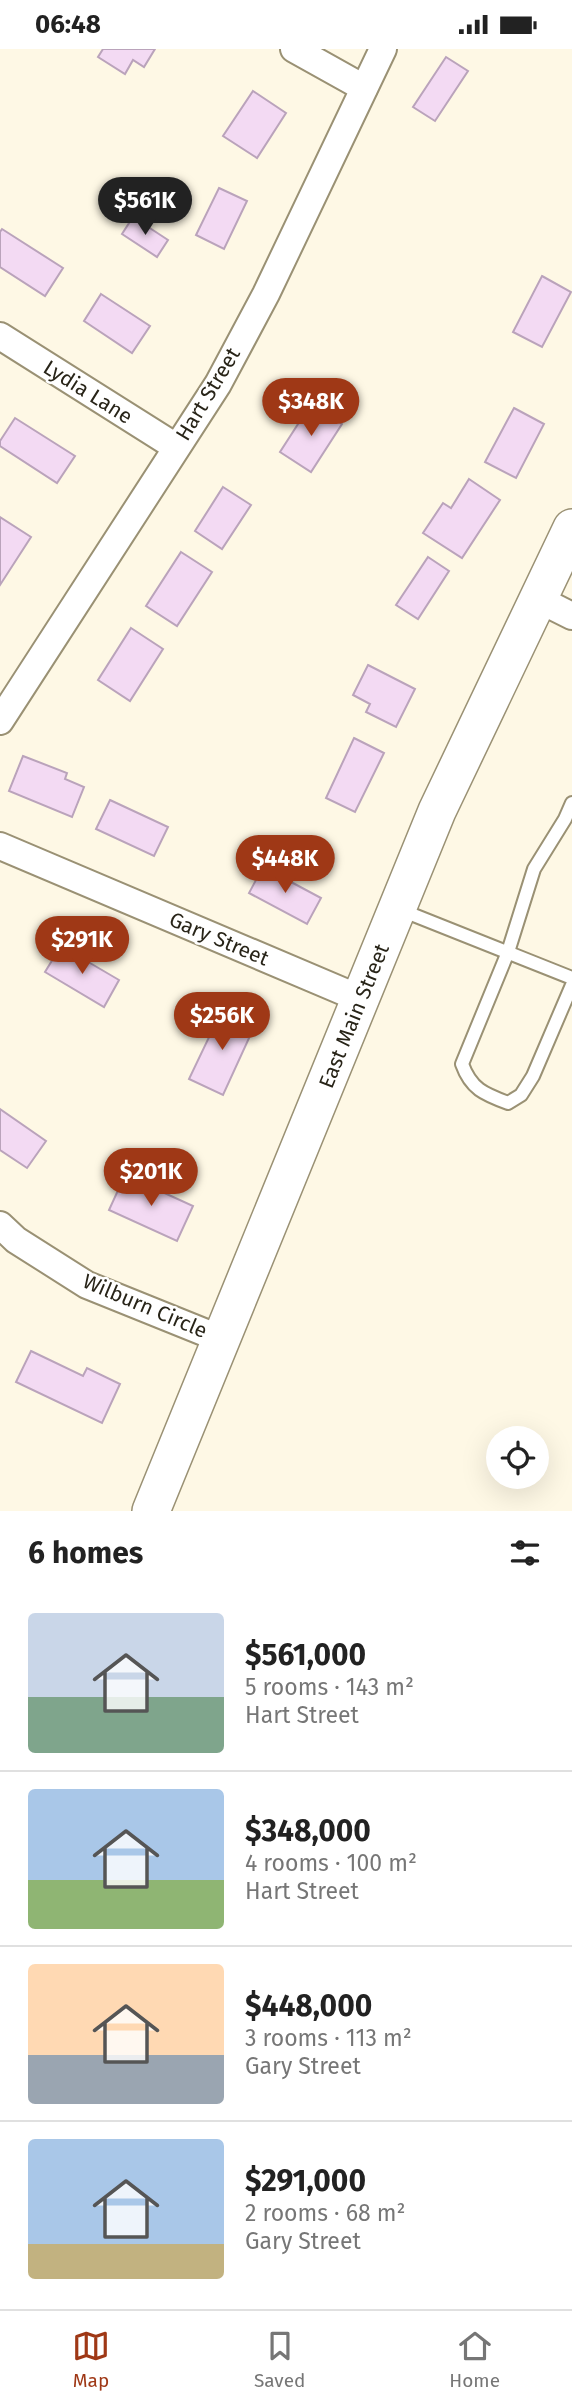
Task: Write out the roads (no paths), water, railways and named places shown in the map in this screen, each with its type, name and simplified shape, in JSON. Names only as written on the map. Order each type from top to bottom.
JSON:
[{"type":"main road","name":"East Main Street","points":[[151,1511],[437,811],[572,529]]},
{"type":"street","points":[[294,49],[364,88]]},
{"type":"street","name":"Hart Street","points":[[0,721],[218,384],[265,294],[383,49]]},
{"type":"street","name":"Lydia Lane","points":[[0,336],[176,447]]},
{"type":"street","points":[[538,599],[572,616]]},
{"type":"street","name":"Gary Street","points":[[0,846],[361,999]]},
{"type":"street","name":"Wilburn Circle","points":[[0,1225],[16,1240],[87,1285],[221,1339]]},
{"type":"lane","points":[[572,803],[534,869],[508,952],[462,1064],[468,1079],[486,1095],[508,1103],[521,1095],[533,1076],[572,985]]},
{"type":"lane","points":[[398,908],[572,978]]}]
